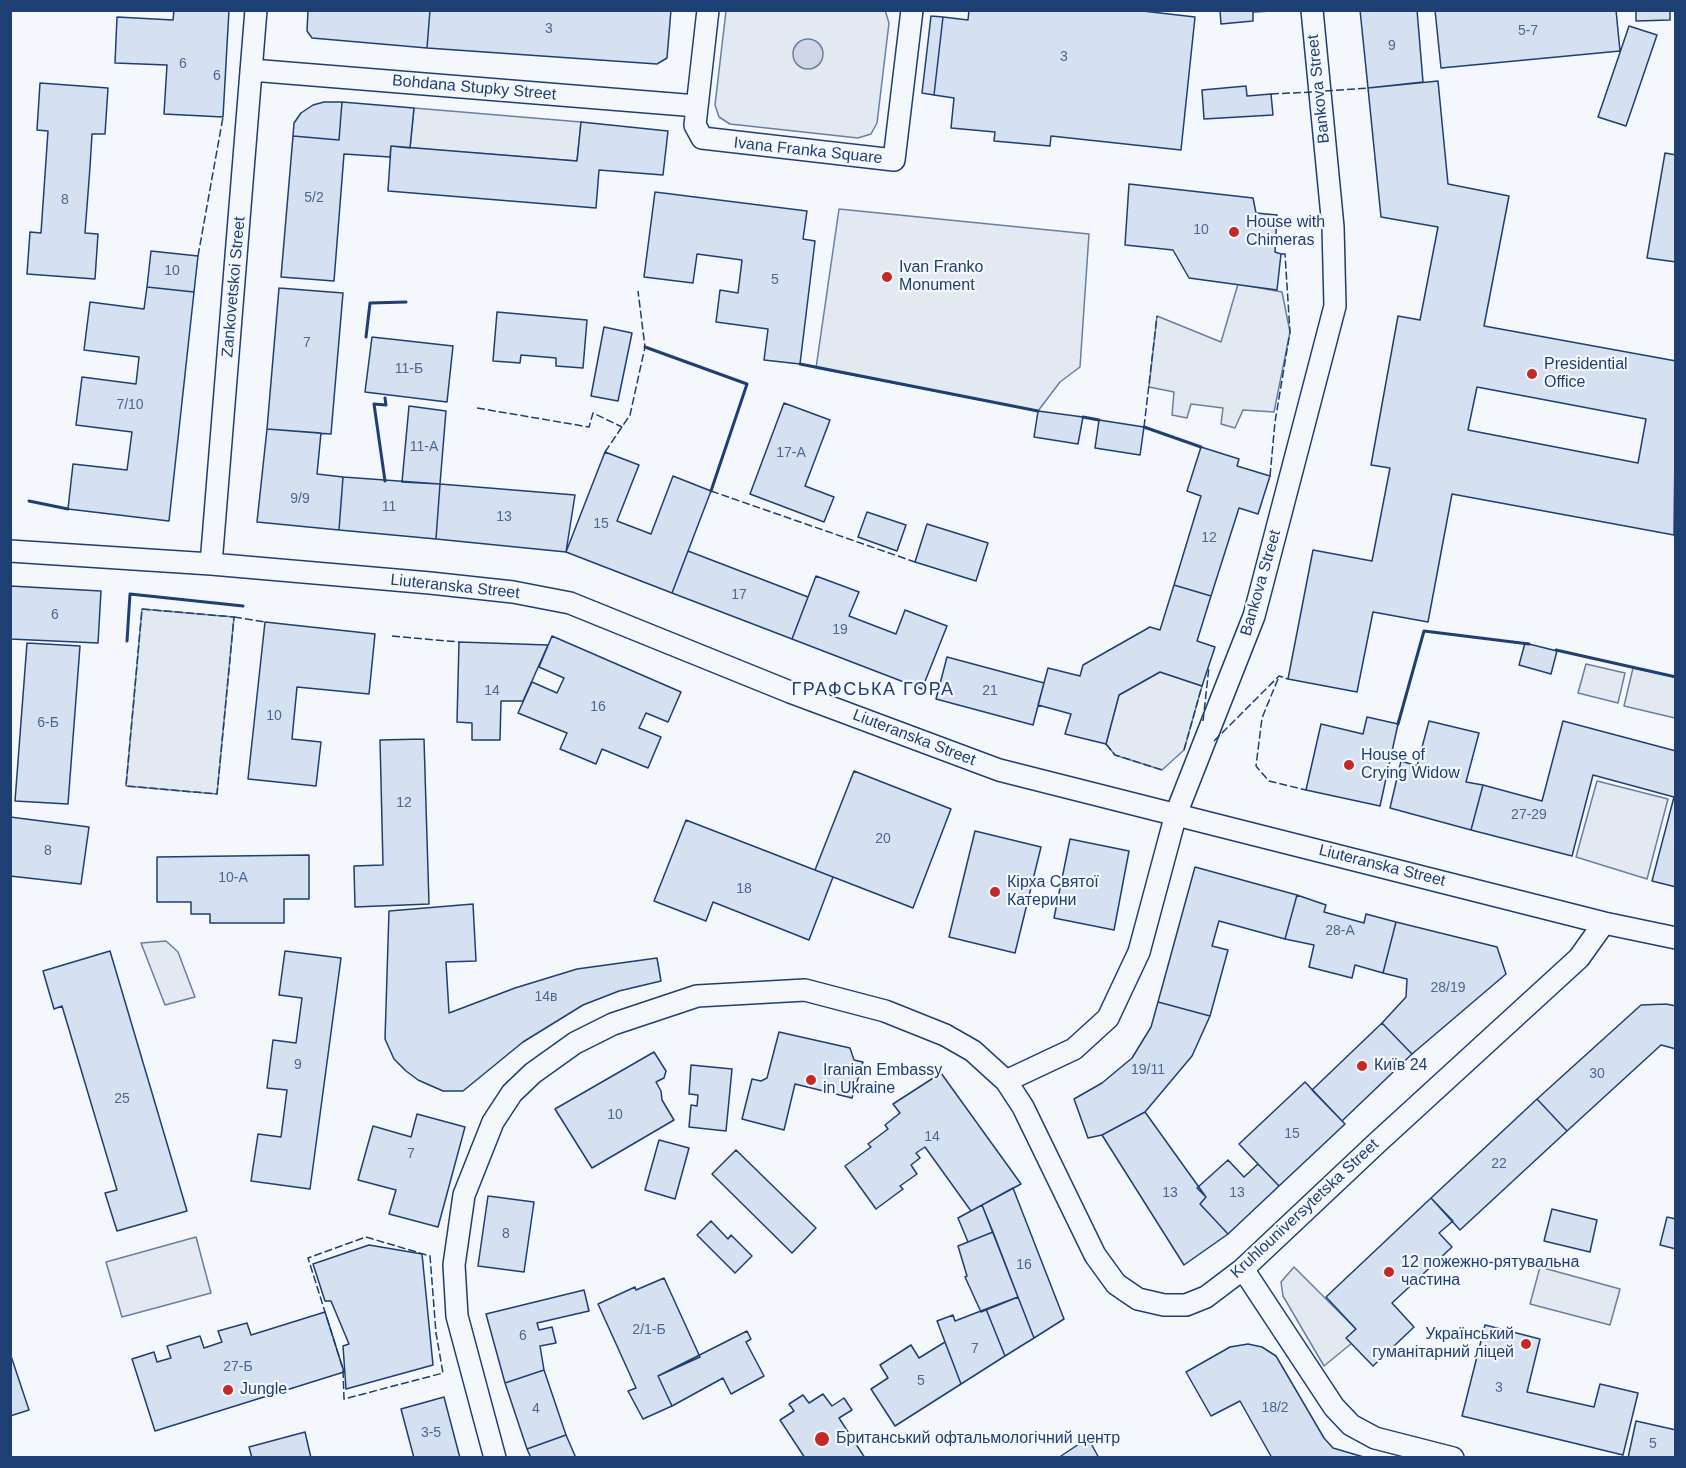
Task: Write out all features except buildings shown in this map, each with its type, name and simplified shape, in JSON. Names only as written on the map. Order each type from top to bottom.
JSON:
[{"type":"street","name":"Zankovetskoi Street","points":[[211,564],[256,10]]},
{"type":"street","name":"Ivana Franka Square","points":[[708,10],[697,106],[696,130],[702,138],[894,160],[912,10]]},
{"type":"street","name":"Bankova Street","points":[[1006,1081],[1074,1048],[1108,1018],[1139,952],[1176,814],[1254,616],[1335,306],[1333,227],[1312,10]]},
{"type":"street","name":"Bohdana Stupky Street","points":[[252,70],[697,106]]},
{"type":"street","name":"Liuteranska Street","points":[[10,551],[211,564],[430,583],[513,592],[570,603],[790,692],[999,770],[1604,922],[1676,938]]},
{"type":"street","name":"Kruhlouniversytetska Street","points":[[495,1458],[457,1316],[454,1265],[456,1237],[464,1195],[493,1122],[512,1093],[533,1073],[575,1043],[613,1024],[687,1000],[750,991],[805,990],[923,1024],[973,1051],[1006,1081],[1023,1107],[1095,1255],[1116,1284],[1138,1299],[1164,1305],[1186,1305],[1206,1297],[1243,1269],[1579,958],[1604,922]]},
{"type":"street","points":[[1243,1269],[1334,1407],[1351,1425],[1375,1438],[1453,1458]]},
{"type":"shaded area","points":[[885,10],[889,23],[877,123],[871,134],[858,138],[730,124],[719,117],[715,105],[726,11]]},
{"type":"shaded area","points":[[808,39],[819,43],[823,54],[819,65],[808,69],[797,65],[793,54],[797,43]]},
{"type":"shaded area","points":[[414,108],[581,122],[577,161],[410,148]]},
{"type":"shaded area","points":[[839,209],[1089,234],[1080,367],[1060,382],[1038,411],[816,368]]},
{"type":"shaded area","points":[[1238,284],[1282,292],[1290,332],[1274,412],[1243,410],[1235,428],[1221,424],[1223,408],[1191,404],[1187,418],[1172,415],[1174,392],[1149,387],[1157,316],[1221,342]]},
{"type":"shaded area","points":[[142,609],[234,617],[217,794],[126,786]]},
{"type":"shaded area","points":[[1586,664],[1625,673],[1618,703],[1578,693]]},
{"type":"shaded area","points":[[1633,668],[1675,677],[1675,718],[1624,706]]},
{"type":"shaded area","points":[[1160,672],[1202,686],[1184,750],[1162,770],[1115,755],[1106,744],[1119,695]]},
{"type":"shaded area","points":[[1597,781],[1668,799],[1647,879],[1576,857]]},
{"type":"shaded area","points":[[166,941],[178,952],[195,997],[165,1005],[141,943]]},
{"type":"shaded area","points":[[196,1237],[211,1293],[122,1317],[106,1262]]},
{"type":"shaded area","points":[[1294,1267],[1356,1329],[1347,1338],[1352,1343],[1324,1366],[1283,1296],[1281,1282]]},
{"type":"shaded area","points":[[1540,1267],[1620,1289],[1610,1325],[1530,1304]]},
{"type":"fence","points":[[1325,91],[1368,88]]},
{"type":"fence","points":[[1271,94],[1313,92]]},
{"type":"fence","points":[[198,256],[223,117]]},
{"type":"fence","points":[[1270,476],[1275,422],[1290,332],[1285,254],[1281,254]]},
{"type":"fence","points":[[605,452],[630,415],[645,347],[638,291]]},
{"type":"fence","points":[[1144,427],[1157,316]]},
{"type":"fence","points":[[477,408],[589,427],[593,413],[622,427]]},
{"type":"fence","points":[[711,491],[915,562]]},
{"type":"fence","points":[[142,609],[234,617],[217,794],[126,786],[142,609]]},
{"type":"fence","points":[[234,617],[265,622]]},
{"type":"fence","points":[[392,636],[459,642]]},
{"type":"fence","points":[[1203,721],[1209,667]]},
{"type":"fence","points":[[1214,741],[1279,676],[1288,679]]},
{"type":"fence","points":[[1278,679],[1262,718],[1256,766],[1269,781],[1306,790]]},
{"type":"fence","points":[[1184,750],[1202,686]]},
{"type":"fence","points":[[1106,744],[1115,755],[1162,770]]},
{"type":"fence","points":[[366,1237],[430,1256],[436,1333],[443,1373],[344,1399],[343,1369],[308,1258],[366,1237]]},
{"type":"wall","points":[[366,337],[370,303],[406,302]]},
{"type":"wall","points":[[645,347],[747,384],[711,491]]},
{"type":"wall","points":[[800,364],[1038,411]]},
{"type":"wall","points":[[385,398],[386,405],[374,404],[385,481]]},
{"type":"wall","points":[[1083,417],[1099,420]]},
{"type":"wall","points":[[1144,427],[1201,447]]},
{"type":"wall","points":[[29,501],[68,509]]},
{"type":"wall","points":[[127,641],[130,594],[243,606]]},
{"type":"wall","points":[[1398,724],[1424,631],[1529,644]]},
{"type":"wall","points":[[1556,650],[1676,677]]},
{"type":"place","name":"House with Chimeras","points":[[1234,232]]},
{"type":"place","name":"Ivan Franko Monument","points":[[887,277]]},
{"type":"place","name":"Presidential Office","points":[[1532,374]]},
{"type":"place","name":"House of Crying Widow","points":[[1349,765]]},
{"type":"place","name":"Кірха Святої Катерини","points":[[995,892]]},
{"type":"place","name":"Київ 24","points":[[1362,1066]]},
{"type":"place","name":"Iranian Embassy in Ukraine","points":[[811,1080]]},
{"type":"place","name":"12 пожежно-рятувальна частина","points":[[1389,1272]]},
{"type":"place","name":"Український гуманітарний ліцей","points":[[1526,1344]]},
{"type":"place","name":"Jungle","points":[[228,1390]]},
{"type":"place","name":"Британський офтальмологічний центр","points":[[822,1439]]},
{"type":"district","name":"ГРАФСЬКА ГОРА","points":[[873,690]]}]
